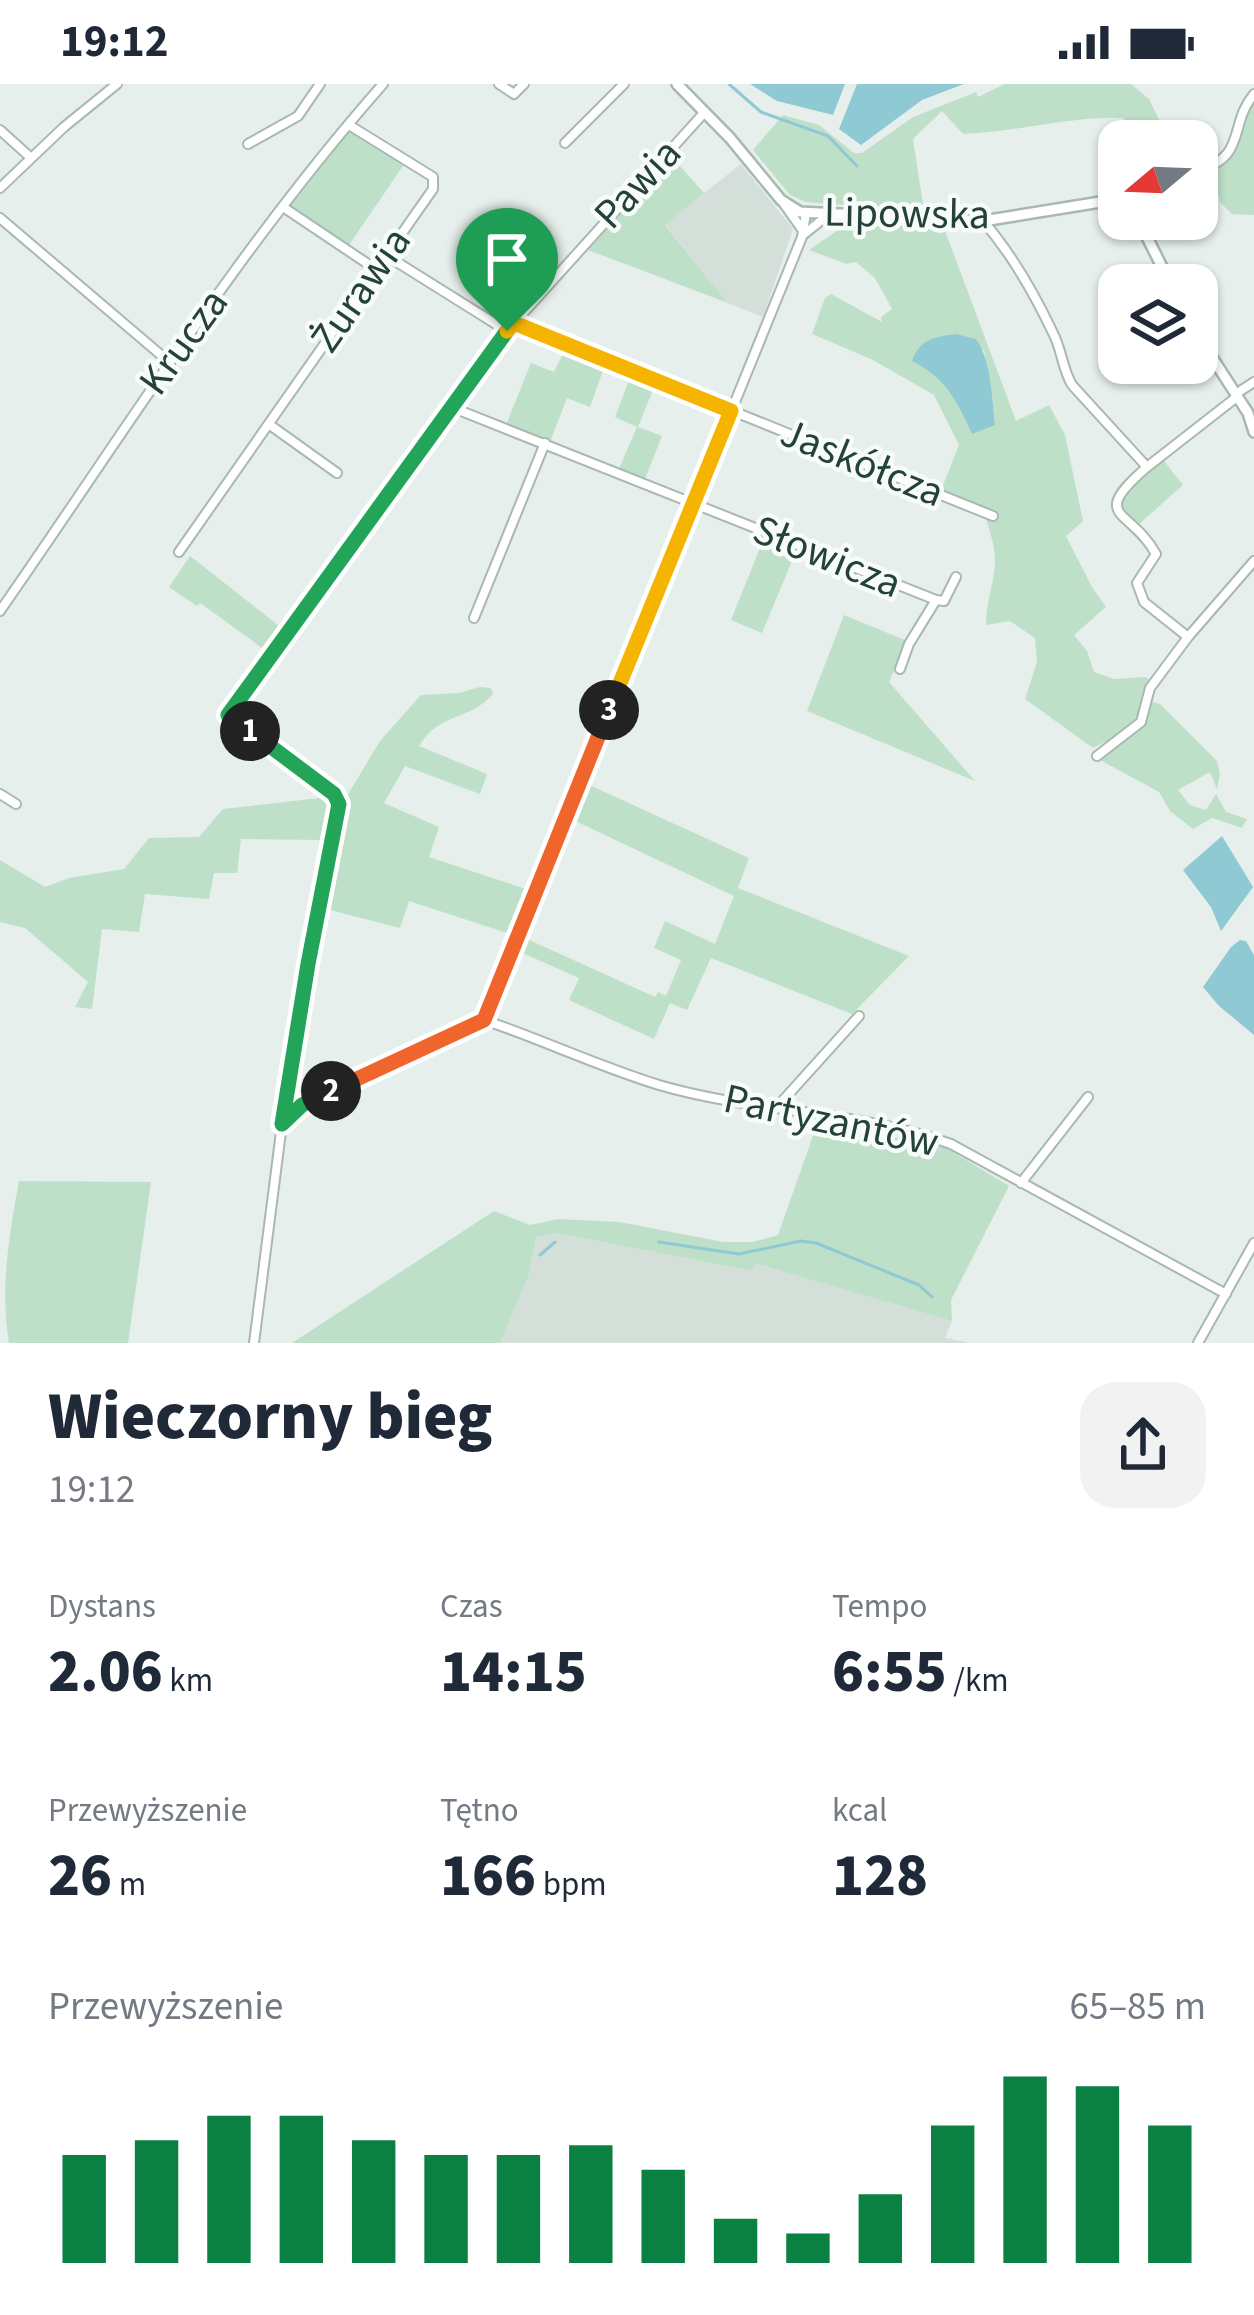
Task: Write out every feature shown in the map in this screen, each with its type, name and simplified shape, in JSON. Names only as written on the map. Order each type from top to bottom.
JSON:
[{"type":"street","points":[[0,188],[117,84]]},
{"type":"street","points":[[248,144],[298,116],[320,84]]},
{"type":"street","points":[[499,84],[514,94],[524,84]]},
{"type":"street","points":[[565,143],[625,84]]},
{"type":"street","name":"Lipowska","points":[[677,84],[781,200],[807,213],[983,221],[1098,202]]},
{"type":"street","name":"Krucza","points":[[0,611],[169,361],[378,86]]},
{"type":"street","points":[[1218,162],[1237,138],[1244,106],[1254,94]]},
{"type":"street","name":"Pawia","points":[[282,1124],[339,804],[334,794],[228,715],[511,327],[703,114]]},
{"type":"street","name":"Żurawia","points":[[179,552],[435,182],[350,125]]},
{"type":"street","points":[[0,130],[30,158]]},
{"type":"street","points":[[781,200],[804,232]]},
{"type":"street","points":[[283,207],[374,268]]},
{"type":"street","points":[[254,1343],[282,1124],[302,1105],[484,1020],[804,232],[807,213]]},
{"type":"street","points":[[804,232],[830,214]]},
{"type":"street","points":[[0,218],[169,361]]},
{"type":"street","points":[[983,221],[1016,261],[1052,331],[1072,386],[1147,467]]},
{"type":"street","name":"Jaskółcza","points":[[384,254],[511,327],[993,516]]},
{"type":"street","points":[[1218,366],[1254,432]]},
{"type":"street","points":[[1188,637],[1144,602],[1137,583],[1156,554],[1115,502],[1118,492],[1254,382]]},
{"type":"street","name":"Słowicza","points":[[451,407],[936,600],[944,601],[956,578]]},
{"type":"street","points":[[270,425],[337,472]]},
{"type":"street","points":[[474,618],[545,443]]},
{"type":"street","points":[[1097,756],[1141,722],[1150,688],[1254,561]]},
{"type":"street","name":"Słowicza","points":[[900,669],[936,600]]},
{"type":"street","points":[[0,794],[16,804]]},
{"type":"street","points":[[777,1107],[859,1016]]},
{"type":"street","name":"Partyzantów","points":[[484,1020],[659,1084],[928,1136],[974,1155],[1226,1294]]},
{"type":"street","points":[[1021,1183],[1088,1097]]},
{"type":"street","points":[[1198,1343],[1254,1243]]},
{"type":"shaded area","points":[[741,164],[793,229],[763,317],[728,303],[665,224]]},
{"type":"shaded area","points":[[557,1233],[751,1271],[754,1262],[952,1321],[945,1338],[971,1343],[500,1343],[529,1275],[536,1237]]},
{"type":"green space","points":[[1005,84],[1131,84],[1149,99],[1159,120],[1083,119],[963,134],[942,111],[913,139],[924,211],[806,202],[790,195],[753,150],[783,115],[819,125],[854,153],[862,153],[913,117],[976,92],[978,97]]},
{"type":"green space","points":[[1254,97],[1254,215],[1232,214],[1218,194],[1218,164],[1232,151]]},
{"type":"green space","points":[[350,130],[405,163],[349,245],[290,206]]},
{"type":"green space","points":[[671,156],[704,193],[665,225],[728,303],[588,250]]},
{"type":"green space","points":[[847,224],[944,228],[1016,421],[1049,405],[1065,435],[1083,521],[1066,536],[1106,607],[1074,635],[1087,651],[1094,672],[1114,679],[1146,677],[1150,681],[1137,717],[1121,733],[1093,748],[1025,699],[1037,662],[1035,638],[1010,621],[986,625],[995,565],[987,521],[982,507],[941,490],[959,445],[934,395],[873,360],[812,334],[825,298],[831,294],[882,322],[881,317],[892,309],[875,278],[856,262],[846,264],[809,250]],"holes":[[[984,350],[993,412],[972,434],[954,394],[931,371]]]},
{"type":"green space","points":[[566,348],[605,365],[590,407],[567,398],[550,442],[506,425],[531,363],[554,372]]},
{"type":"green space","points":[[631,375],[655,385],[638,427],[662,436],[645,479],[619,469],[637,427],[615,417]]},
{"type":"green space","points":[[1164,461],[1183,485],[1137,526],[1123,512],[1121,495]]},
{"type":"green space","points":[[764,538],[797,549],[762,633],[731,620]]},
{"type":"green space","points":[[190,556],[283,629],[268,652],[200,603],[197,606],[169,587]]},
{"type":"green space","points":[[844,615],[907,641],[889,682],[975,781],[807,711]]},
{"type":"green space","points":[[491,688],[493,694],[436,727],[419,746],[487,774],[480,794],[405,766],[384,803],[439,827],[429,857],[529,890],[513,935],[409,901],[400,928],[326,909],[347,796],[380,741],[421,695]]},
{"type":"green space","points":[[1152,702],[1160,704],[1217,761],[1217,789],[1210,772],[1178,790],[1190,805],[1206,810],[1216,794],[1226,812],[1247,819],[1242,828],[1212,818],[1193,829],[1170,811],[1159,792],[1100,760],[1146,724]]},
{"type":"green space","points":[[585,783],[749,858],[738,888],[909,956],[852,1014],[711,958],[687,1010],[670,1003],[654,1039],[569,1000],[579,978],[518,951],[525,938],[655,997],[658,992],[666,996],[681,960],[654,948],[665,921],[715,944],[734,896],[571,819]]},
{"type":"green space","points":[[328,797],[326,840],[241,839],[237,873],[214,873],[209,899],[145,894],[139,932],[102,929],[92,1009],[75,1007],[88,982],[25,928],[0,922],[0,860],[45,887],[124,869],[149,838],[199,837],[223,809]]},
{"type":"green space","points":[[815,1130],[917,1140],[948,1149],[1009,1186],[951,1300],[952,1321],[755,1263],[751,1271],[557,1233],[536,1237],[529,1275],[500,1343],[292,1343],[494,1211],[530,1225],[558,1219],[620,1222],[723,1242],[753,1242],[778,1235]]},
{"type":"green space","points":[[19,1181],[151,1182],[128,1343],[9,1343],[6,1282]]},
{"type":"water","points":[[750,84],[845,84],[833,115],[777,101]]},
{"type":"water","points":[[857,84],[964,84],[922,100],[861,145],[839,129]]},
{"type":"water","points":[[956,334],[976,339],[990,380],[995,425],[972,434],[949,392],[912,361],[929,340]]},
{"type":"water","points":[[1222,836],[1253,887],[1221,931],[1211,907],[1183,870]]},
{"type":"water","points":[[1240,940],[1246,941],[1254,955],[1254,1035],[1203,987]]},
{"type":"waterway","points":[[729,84],[761,112],[828,136],[857,166]]},
{"type":"waterway","points":[[659,1242],[739,1254],[801,1241],[816,1243],[919,1285],[932,1297]]},
{"type":"waterway","points":[[540,1255],[555,1242]]},
{"type":"route","points":[[514,323],[731,411],[484,1020],[302,1105],[282,1124],[339,804],[334,794],[228,715],[507,331],[514,323]]}]
